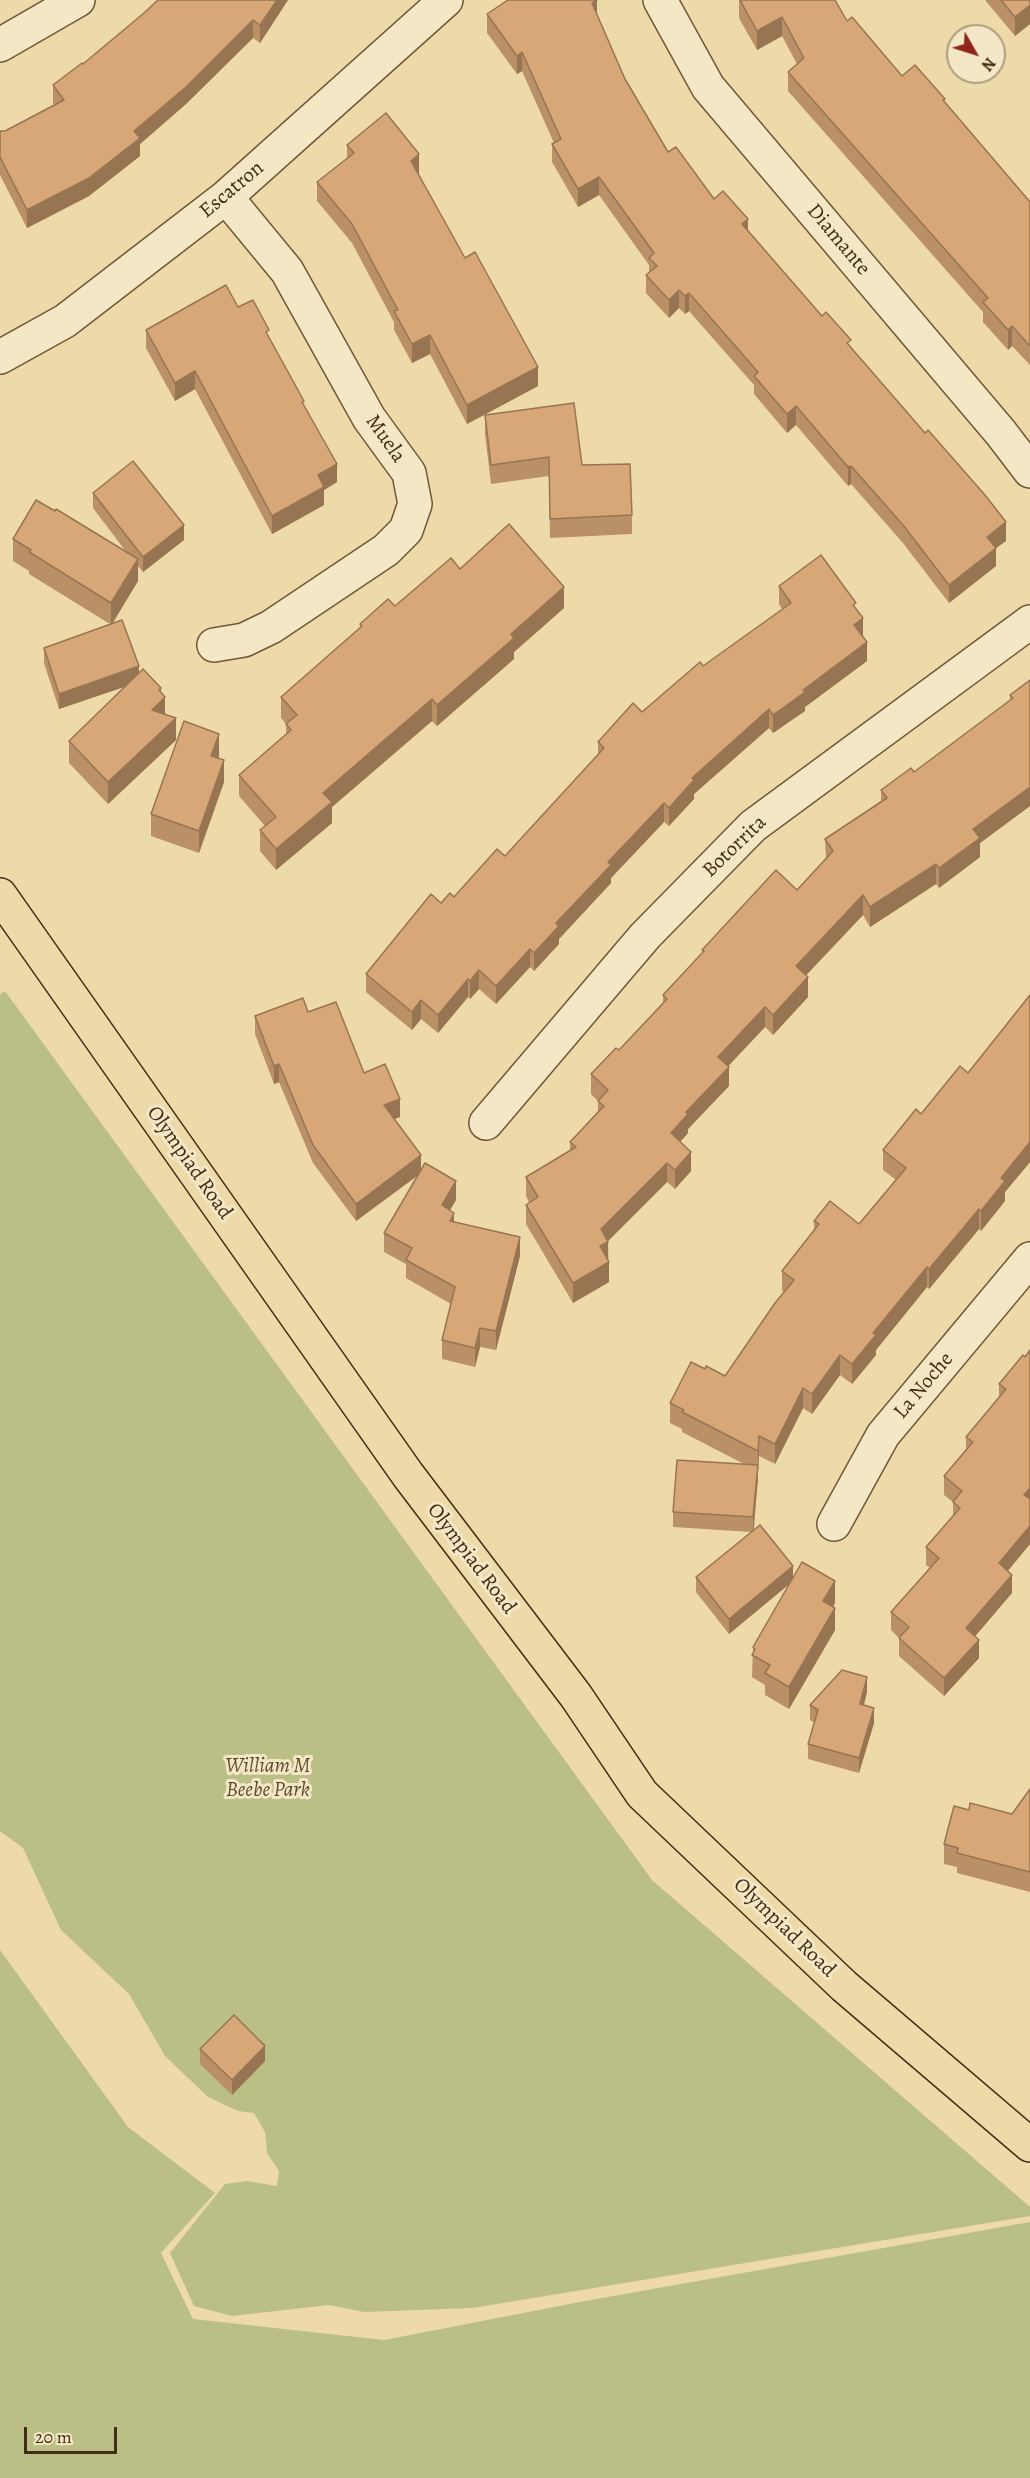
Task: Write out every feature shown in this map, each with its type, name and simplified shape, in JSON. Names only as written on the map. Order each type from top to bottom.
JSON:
[{"type":"main road","name":"Olympiad Road","points":[[0,895],[408,1475],[576,1696],[642,1794],[844,1986],[1030,2145]]},
{"type":"street","points":[[0,45],[78,0]]},
{"type":"street","name":"Diamante","points":[[660,0],[708,87],[1001,433],[1030,471]]},
{"type":"street","name":"Escatron","points":[[0,357],[65,321],[226,197],[436,3]]},
{"type":"street","name":"Muela","points":[[214,645],[244,640],[271,627],[386,550],[406,530],[415,504],[409,473],[369,418],[288,271],[226,197]]},
{"type":"street","name":"Botorrita","points":[[486,1124],[645,936],[753,826],[1030,622]]},
{"type":"street","name":"La Noche","points":[[834,1524],[883,1435],[1030,1259]]},
{"type":"green space","name":"William M Beebe Park","points":[[5,991],[652,1880],[1030,2207],[1030,2216],[473,2308],[364,2312],[329,2305],[232,2316],[194,2306],[170,2253],[225,2184],[247,2181],[277,2186],[279,2171],[267,2153],[265,2132],[254,2113],[238,2111],[208,2097],[165,2056],[129,1994],[61,1930],[23,1848],[0,1831],[0,994]]},
{"type":"green space","points":[[0,1950],[128,2127],[215,2193],[161,2253],[193,2319],[384,2340],[585,2301],[1030,2222],[1030,2478],[0,2478]]},
{"type":"building","points":[[158,0],[277,0],[260,25],[253,20],[186,87],[134,131],[140,138],[89,178],[27,210],[0,157],[0,131],[5,131],[64,100],[53,85],[83,64]]},
{"type":"building","points":[[508,0],[597,0],[592,3],[625,79],[668,152],[676,147],[714,199],[723,191],[748,219],[742,224],[822,316],[826,312],[851,340],[847,343],[925,433],[928,430],[985,495],[1006,522],[987,537],[996,548],[949,585],[903,525],[851,466],[848,467],[796,406],[787,414],[754,376],[758,372],[689,293],[685,296],[679,290],[669,300],[646,275],[657,266],[649,258],[654,253],[599,177],[578,189],[552,144],[561,139],[522,52],[517,56],[487,14]]},
{"type":"building","points":[[740,0],[835,0],[847,21],[852,17],[902,76],[915,65],[945,99],[943,100],[1030,202],[1030,346],[1012,326],[1008,330],[983,302],[988,298],[788,72],[804,58],[782,17],[757,31]]},
{"type":"building","points":[[1001,0],[1030,0],[1030,5],[1015,17]]},
{"type":"building","points":[[386,113],[419,154],[411,161],[465,258],[475,252],[538,367],[467,405],[430,335],[412,344],[394,311],[398,310],[352,224],[317,182],[354,153],[347,145]]},
{"type":"building","points":[[226,285],[238,307],[253,300],[269,330],[266,332],[337,464],[318,475],[324,487],[272,516],[195,371],[175,383],[146,330]]},
{"type":"building","points":[[574,403],[582,465],[630,464],[632,515],[550,519],[549,457],[491,465],[485,415]]},
{"type":"building","points":[[133,461],[184,525],[143,557],[93,493]]},
{"type":"building","points":[[36,500],[55,511],[56,509],[138,559],[111,603],[29,552],[31,550],[13,539]]},
{"type":"building","points":[[509,524],[564,587],[511,634],[514,638],[437,705],[432,699],[323,793],[332,802],[276,849],[260,830],[276,817],[239,775],[291,730],[286,724],[297,715],[281,697],[362,626],[360,624],[388,599],[395,606],[451,558],[460,569]]},
{"type":"building","points":[[821,555],[856,603],[853,605],[863,618],[854,625],[867,642],[773,715],[769,709],[692,778],[694,780],[669,808],[664,803],[608,862],[611,865],[556,923],[559,926],[534,953],[530,949],[496,986],[479,970],[470,981],[468,979],[438,1015],[421,1000],[412,1012],[366,974],[431,894],[441,903],[450,893],[454,897],[497,849],[505,856],[604,748],[598,742],[633,703],[642,712],[700,662],[703,666],[791,603],[779,586]]},
{"type":"building","points":[[122,620],[139,666],[59,694],[44,648]]},
{"type":"building","points":[[143,669],[161,688],[159,690],[165,697],[152,710],[176,718],[108,782],[69,741]]},
{"type":"building","points":[[1030,680],[1030,787],[973,829],[980,838],[939,868],[936,864],[870,907],[863,895],[796,966],[808,977],[773,1015],[765,1007],[718,1057],[729,1067],[686,1112],[688,1114],[671,1133],[691,1152],[675,1170],[667,1163],[601,1229],[608,1242],[600,1246],[609,1262],[573,1283],[526,1205],[538,1197],[526,1177],[576,1147],[570,1142],[604,1106],[598,1101],[608,1090],[591,1074],[616,1048],[619,1050],[667,999],[663,995],[776,870],[797,890],[833,851],[825,839],[887,798],[881,790],[911,768],[914,772],[1013,698],[1010,695]]},
{"type":"building","points":[[184,721],[219,734],[211,756],[224,760],[199,831],[151,814]]},
{"type":"building","points":[[1030,995],[1030,1142],[1001,1178],[1005,1181],[981,1211],[979,1209],[929,1269],[927,1267],[873,1333],[876,1335],[852,1364],[840,1355],[812,1394],[803,1388],[775,1444],[759,1436],[758,1451],[682,1412],[684,1410],[670,1403],[691,1362],[705,1369],[706,1366],[725,1376],[775,1303],[794,1280],[782,1271],[819,1224],[814,1221],[830,1201],[859,1224],[906,1168],[883,1150],[916,1109],[921,1114],[960,1066],[968,1073]]},
{"type":"building","points":[[303,998],[308,1012],[336,1002],[364,1073],[385,1064],[400,1099],[384,1105],[421,1155],[356,1204],[313,1145],[279,1064],[274,1066],[255,1016]]},
{"type":"building","points":[[425,1163],[456,1181],[442,1205],[454,1213],[450,1221],[520,1237],[496,1331],[480,1328],[475,1348],[442,1340],[455,1287],[406,1260],[412,1248],[384,1233]]},
{"type":"building","points":[[1030,1350],[1030,1488],[1024,1495],[1030,1499],[1030,1526],[999,1563],[1012,1575],[966,1628],[979,1640],[944,1678],[899,1638],[909,1627],[891,1612],[939,1558],[926,1547],[960,1508],[953,1502],[962,1491],[944,1476],[973,1442],[966,1437],[1006,1389],[999,1384],[1023,1355],[1025,1357]]},
{"type":"building","points":[[677,1460],[758,1465],[753,1517],[673,1512]]},
{"type":"building","points":[[760,1525],[793,1566],[729,1619],[696,1577]]},
{"type":"building","points":[[802,1562],[835,1581],[823,1601],[835,1608],[789,1687],[765,1673],[770,1665],[752,1655],[755,1649],[753,1647]]},
{"type":"building","points":[[842,1670],[867,1677],[860,1704],[874,1708],[859,1758],[808,1744],[818,1710],[810,1705]]},
{"type":"building","points":[[1030,1789],[1030,1872],[957,1853],[958,1848],[944,1844],[954,1806],[969,1810],[970,1803],[1012,1814]]},
{"type":"building","points":[[234,2015],[265,2046],[232,2080],[200,2049]]}]
